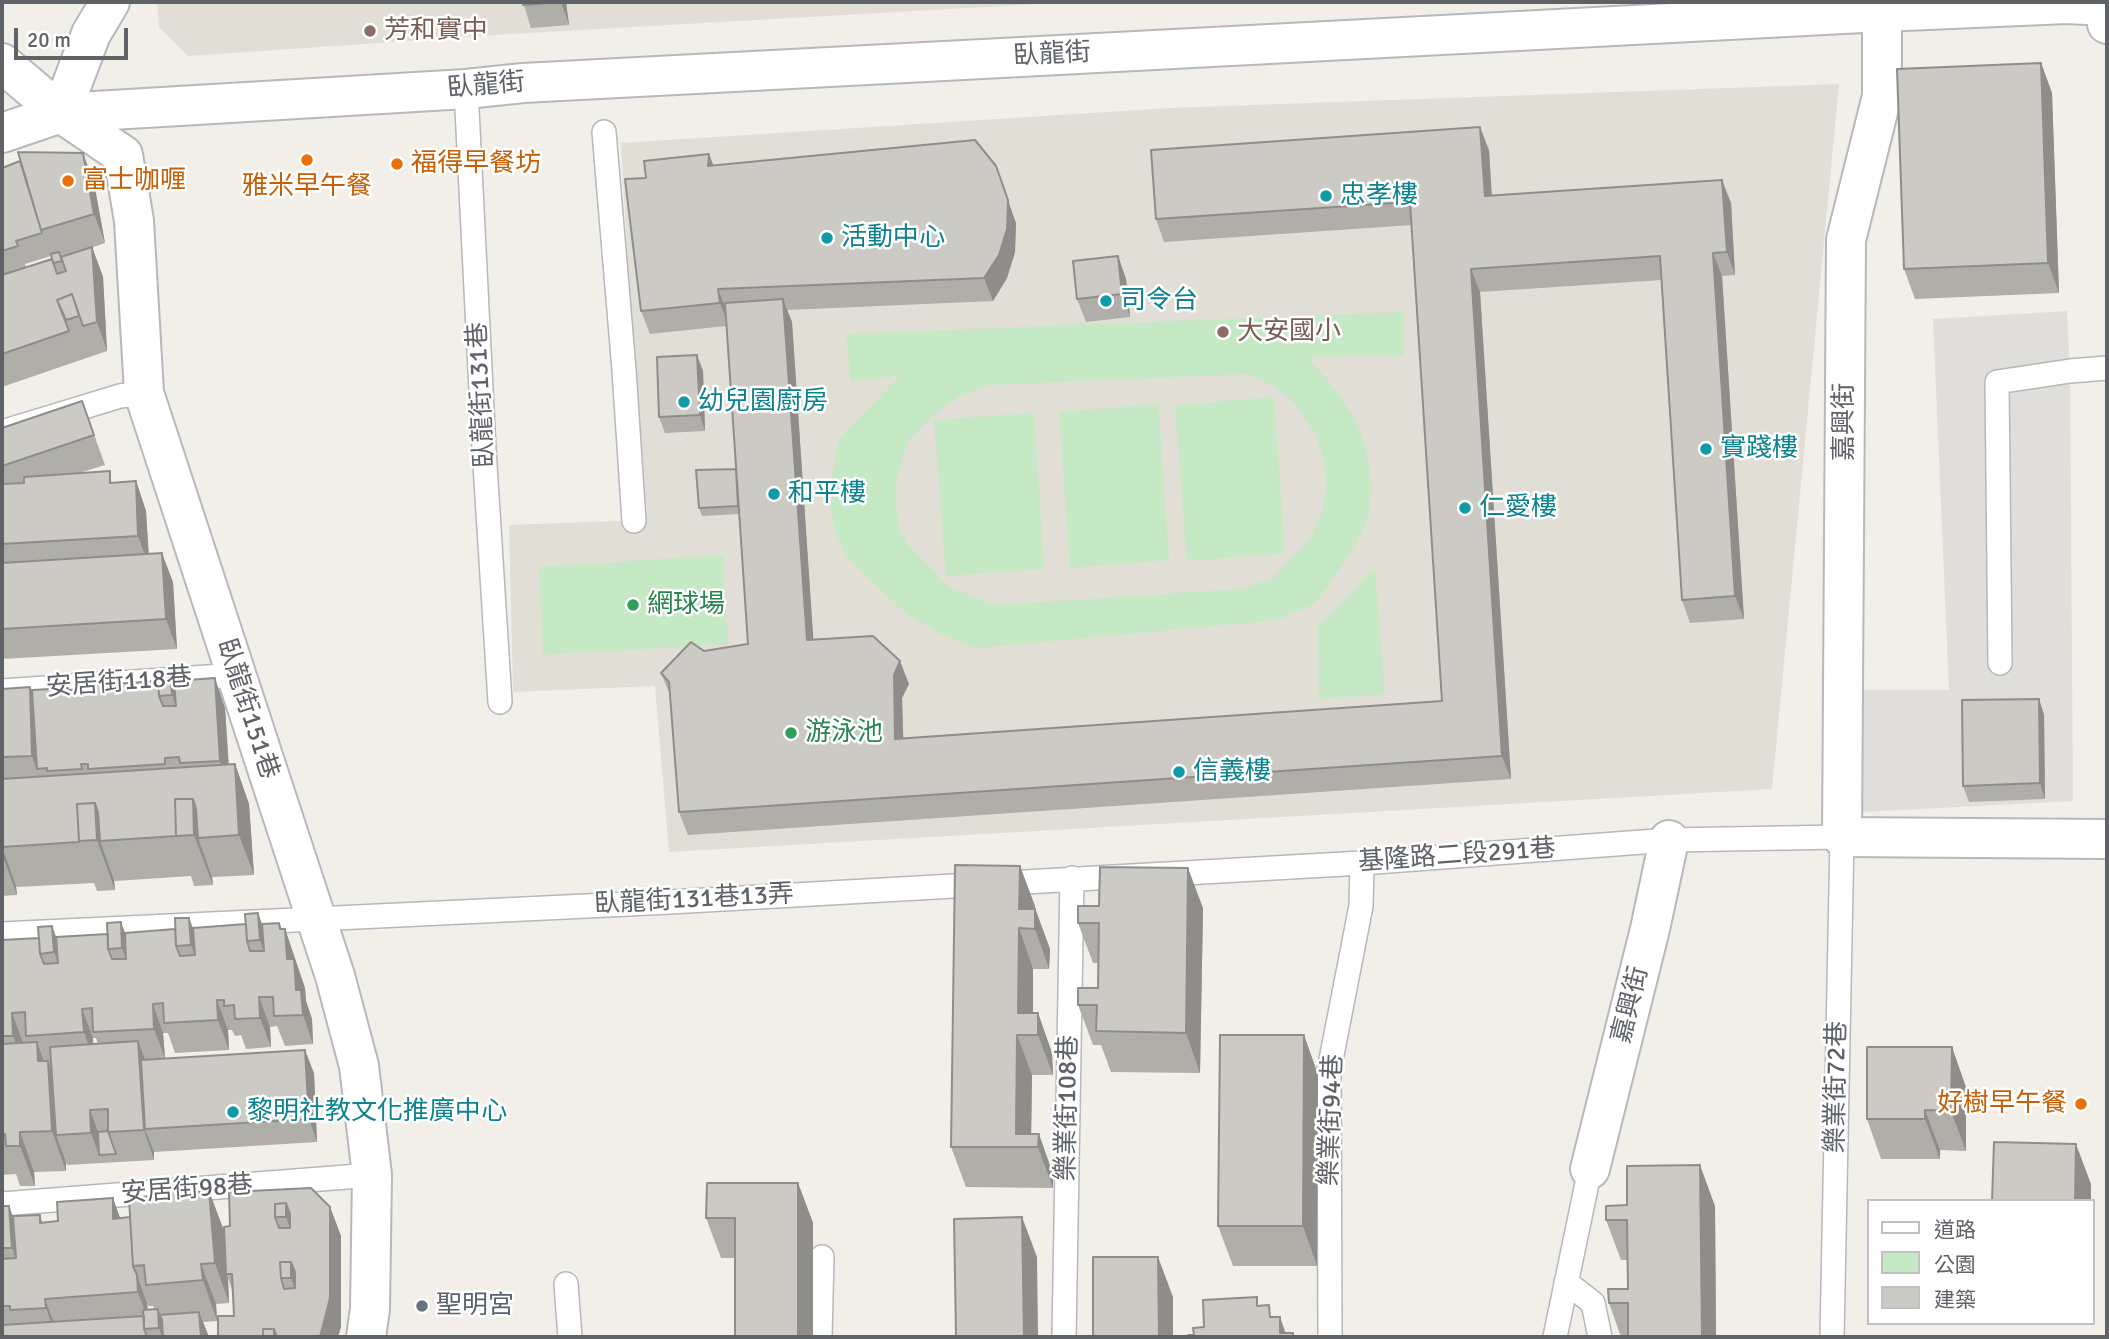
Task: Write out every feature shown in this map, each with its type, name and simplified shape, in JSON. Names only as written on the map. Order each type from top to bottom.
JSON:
[{"type":"street","points":[[2,63],[61,113],[91,34],[110,2]]},
{"type":"street","points":[[2107,4],[2107,24]]},
{"type":"street","name":"臥龍街","points":[[2,133],[61,113],[466,89],[523,83],[1882,12],[2107,4]]},
{"type":"street","name":"嘉興街","points":[[1842,836],[1846,240],[1882,96],[1882,12]]},
{"type":"street","name":"臥龍街151巷","points":[[61,113],[123,155],[134,221],[144,393],[335,975],[359,1066],[372,1175],[370,1309],[366,1337]]},
{"type":"street","points":[[1842,836],[2107,839]]},
{"type":"street","name":"嘉興街","points":[[1590,1169],[1650,929],[1669,840]]},
{"type":"lane","name":"臥龍街131巷","points":[[466,89],[500,702]]},
{"type":"lane","points":[[604,132],[634,521]]},
{"type":"lane","points":[[2000,663],[1997,382],[2070,370],[2107,368]]},
{"type":"lane","points":[[2,432],[120,396],[144,393]]},
{"type":"lane","name":"安居街118巷","points":[[2,691],[236,675]]},
{"type":"lane","name":"基隆路二段291巷","points":[[1072,878],[1362,863],[1669,840],[1842,836]]},
{"type":"lane","name":"樂業街72巷","points":[[1832,1337],[1842,836]]},
{"type":"lane","name":"樂業街94巷","points":[[1330,1337],[1329,1070],[1361,906],[1362,863]]},
{"type":"lane","name":"臥龍街131巷13弄","points":[[2,934],[670,902],[1072,878]]},
{"type":"lane","name":"樂業街108巷","points":[[1064,1337],[1072,878]]},
{"type":"lane","points":[[1555,1337],[1590,1169]]},
{"type":"lane","name":"安居街98巷","points":[[2,1205],[372,1175]]},
{"type":"lane","points":[[820,1337],[822,1257]]},
{"type":"lane","points":[[1566,1282],[1593,1303],[1600,1337]]},
{"type":"lane","points":[[566,1284],[570,1337]]},
{"type":"shaded area","name":"芳和實中","points":[[157,2],[1072,2],[511,34],[188,56],[159,27]]},
{"type":"shaded area","name":"大安國小","points":[[1839,84],[1772,789],[669,852],[655,686],[513,692],[509,525],[642,520],[621,143],[1169,108]]},
{"type":"shaded area","points":[[2067,311],[2070,371],[2073,801],[1844,813],[1851,690],[1949,690],[1933,319]]},
{"type":"green space","points":[[1404,312],[1404,355],[1308,357],[1334,388],[1357,422],[1367,454],[1372,488],[1367,521],[1353,549],[1314,604],[1278,620],[977,648],[943,635],[911,617],[847,557],[836,534],[831,507],[832,474],[840,438],[901,375],[851,382],[846,334]],"holes":[[[1249,374],[1275,387],[1295,404],[1315,433],[1323,457],[1327,483],[1321,514],[1311,538],[1271,579],[1243,589],[995,605],[949,587],[908,545],[899,528],[895,497],[898,473],[908,441],[935,414],[959,396],[989,385]]]},
{"type":"green space","points":[[1274,397],[1285,553],[1187,561],[1175,405]]},
{"type":"green space","points":[[1158,404],[1169,560],[1070,568],[1059,412]]},
{"type":"green space","points":[[1034,413],[1044,569],[946,576],[934,420]]},
{"type":"green space","name":"網球場","points":[[723,555],[728,644],[543,655],[539,567]]},
{"type":"green space","points":[[1375,567],[1385,694],[1319,699],[1318,627]]},
{"type":"building","points":[[523,2],[561,2],[523,5]]},
{"type":"building","points":[[2041,63],[2048,263],[1904,269],[1897,69]]},
{"type":"building","points":[[1480,127],[1485,196],[1722,180],[1727,252],[1713,253],[1735,596],[1682,600],[1660,256],[1471,269],[1502,756],[679,812],[669,682],[661,673],[691,642],[704,651],[748,644],[725,303],[783,299],[807,640],[873,636],[900,661],[894,675],[895,739],[1442,701],[1410,202],[1156,219],[1151,150]]},
{"type":"building","name":"活動中心","points":[[975,140],[996,166],[1008,200],[1007,229],[999,255],[984,278],[718,289],[720,303],[641,311],[625,179],[646,178],[644,161],[709,154],[708,166]]},
{"type":"building","points":[[18,152],[83,153],[94,214],[41,230]]},
{"type":"building","points":[[20,161],[42,233],[16,241],[18,246],[2,251],[2,168]]},
{"type":"building","points":[[92,247],[97,322],[83,326],[72,294],[57,300],[69,331],[2,354],[2,275],[52,259],[57,274],[66,271],[61,257]]},
{"type":"building","points":[[59,252],[62,261],[53,263],[51,254]]},
{"type":"building","points":[[1118,256],[1122,294],[1077,299],[1073,261]]},
{"type":"building","points":[[72,294],[79,316],[66,320],[57,300]]},
{"type":"building","name":"幼兒園廚房","points":[[697,355],[700,415],[659,417],[657,357]]},
{"type":"building","points":[[82,401],[94,435],[2,466],[2,428]]},
{"type":"building","points":[[736,469],[738,506],[699,508],[696,470]]},
{"type":"building","points":[[110,471],[110,483],[136,481],[138,536],[2,544],[2,484],[24,483],[24,477]]},
{"type":"building","points":[[162,553],[166,619],[2,629],[2,563]]},
{"type":"building","points":[[170,672],[172,695],[159,696],[158,673]]},
{"type":"building","points":[[215,678],[220,761],[180,763],[179,757],[165,758],[165,764],[88,769],[88,764],[81,764],[82,769],[37,769],[32,690],[85,689],[84,686],[158,681],[163,706],[176,706],[174,681]]},
{"type":"building","points":[[30,687],[32,756],[2,757],[2,689]]},
{"type":"building","points":[[2039,699],[2040,783],[1963,786],[1962,700]]},
{"type":"building","points":[[235,764],[239,835],[198,838],[193,799],[175,799],[176,836],[100,841],[95,803],[77,804],[79,842],[2,847],[2,779]]},
{"type":"building","points":[[175,799],[193,799],[194,835],[176,836]]},
{"type":"building","points":[[95,803],[97,840],[79,841],[77,804]]},
{"type":"building","points":[[955,865],[1020,866],[1019,909],[1035,909],[1035,929],[1019,928],[1018,1013],[1038,1013],[1038,1035],[1017,1035],[1016,1134],[1039,1134],[1038,1147],[951,1147]]},
{"type":"building","points":[[1100,867],[1188,868],[1186,1033],[1096,1031],[1097,1005],[1078,1005],[1078,988],[1098,988],[1099,923],[1078,923],[1078,906],[1099,906]]},
{"type":"building","points":[[258,913],[260,940],[247,941],[245,914]]},
{"type":"building","points":[[175,918],[189,918],[191,945],[176,946]]},
{"type":"building","points":[[121,922],[122,948],[108,949],[107,923]]},
{"type":"building","points":[[279,923],[280,929],[285,929],[287,959],[294,959],[296,990],[301,990],[303,1015],[274,1016],[273,997],[259,997],[260,1018],[235,1019],[234,1005],[224,1006],[224,1000],[217,1000],[218,1020],[164,1023],[163,1003],[153,1004],[154,1029],[93,1032],[92,1008],[82,1009],[84,1032],[26,1036],[25,1012],[12,1013],[13,1036],[2,1036],[2,940],[39,938],[44,964],[58,963],[56,937],[108,934],[108,949],[112,959],[126,959],[125,933],[175,929],[176,946],[180,956],[195,955],[193,928],[246,924],[250,951],[264,951],[262,924]]},
{"type":"building","points":[[52,926],[54,952],[40,954],[38,927]]},
{"type":"building","points":[[1220,1035],[1304,1035],[1303,1226],[1218,1226]]},
{"type":"building","points":[[138,1041],[144,1130],[108,1132],[108,1109],[90,1110],[91,1133],[56,1135],[50,1047]]},
{"type":"building","points":[[37,1042],[38,1061],[48,1061],[52,1131],[20,1132],[20,1146],[6,1146],[5,1134],[2,1134],[2,1044]]},
{"type":"building","points":[[1867,1047],[1952,1047],[1951,1111],[1925,1110],[1925,1119],[1867,1119]]},
{"type":"building","name":"黎明社教文化推廣中心","points":[[305,1050],[309,1119],[145,1129],[141,1060]]},
{"type":"building","points":[[108,1131],[116,1154],[99,1155],[98,1132]]},
{"type":"building","points":[[1994,1142],[2076,1144],[2075,1199],[1992,1199]]},
{"type":"building","points":[[1700,1165],[1702,1337],[1628,1337],[1628,1303],[1609,1303],[1608,1289],[1628,1289],[1627,1220],[1606,1220],[1606,1206],[1627,1205],[1627,1166]]},
{"type":"building","points":[[175,1183],[176,1193],[209,1191],[215,1263],[201,1264],[203,1280],[146,1285],[144,1265],[133,1266],[129,1198],[162,1195],[160,1185]]},
{"type":"building","points":[[707,1183],[798,1183],[798,1337],[735,1337],[735,1218],[706,1218]]},
{"type":"building","points":[[311,1188],[330,1207],[330,1298],[320,1337],[277,1337],[274,1329],[263,1329],[263,1337],[218,1337],[218,1316],[234,1316],[232,1274],[226,1274],[224,1227],[230,1226],[229,1192]],"holes":[[[286,1203],[290,1214],[290,1228],[279,1228],[275,1217],[275,1204]],[[280,1262],[291,1262],[295,1272],[295,1288],[284,1289]]]},
{"type":"building","points":[[113,1198],[113,1219],[130,1217],[133,1266],[137,1275],[138,1292],[45,1299],[46,1308],[10,1310],[10,1306],[2,1306],[2,1259],[16,1258],[13,1216],[40,1215],[40,1223],[58,1221],[57,1202]]},
{"type":"building","points":[[286,1203],[286,1217],[275,1217],[275,1204]]},
{"type":"building","points":[[2,1206],[9,1206],[12,1248],[2,1248]]},
{"type":"building","points":[[1022,1217],[1024,1337],[956,1337],[954,1219]]},
{"type":"building","points":[[1093,1257],[1158,1257],[1159,1337],[1093,1337]]},
{"type":"building","points":[[280,1262],[291,1262],[291,1278],[281,1278]]},
{"type":"building","points":[[1257,1297],[1257,1306],[1269,1305],[1270,1317],[1280,1317],[1280,1333],[1293,1333],[1293,1337],[1188,1337],[1194,1335],[1193,1328],[1204,1327],[1203,1300]]},
{"type":"building","points":[[158,1309],[159,1328],[144,1329],[143,1310]]},
{"type":"building","points":[[199,1312],[201,1337],[163,1337],[160,1315]]},
{"type":"building","points":[[144,1316],[147,1337],[2,1337],[2,1325]]},
{"type":"building","points":[[263,1329],[274,1329],[274,1337],[263,1337]]},
{"type":"place","name":"芳和實中","points":[[370,31]]},
{"type":"place","name":"雅米早午餐","points":[[307,160]]},
{"type":"place","name":"福得早餐坊","points":[[397,164]]},
{"type":"place","name":"富士咖喱","points":[[68,181]]},
{"type":"place","name":"忠孝樓","points":[[1326,196]]},
{"type":"place","name":"活動中心","points":[[827,238]]},
{"type":"place","name":"司令台","points":[[1106,301]]},
{"type":"place","name":"大安國小","points":[[1223,332]]},
{"type":"place","name":"幼兒園廚房","points":[[684,402]]},
{"type":"place","name":"實踐樓","points":[[1706,449]]},
{"type":"place","name":"和平樓","points":[[774,494]]},
{"type":"place","name":"仁愛樓","points":[[1465,508]]},
{"type":"place","name":"網球場","points":[[633,605]]},
{"type":"place","name":"游泳池","points":[[791,733]]},
{"type":"place","name":"信義樓","points":[[1179,772]]},
{"type":"place","name":"好樹早午餐","points":[[2081,1104]]},
{"type":"place","name":"黎明社教文化推廣中心","points":[[233,1112]]},
{"type":"place","name":"聖明宮","points":[[422,1306]]}]
